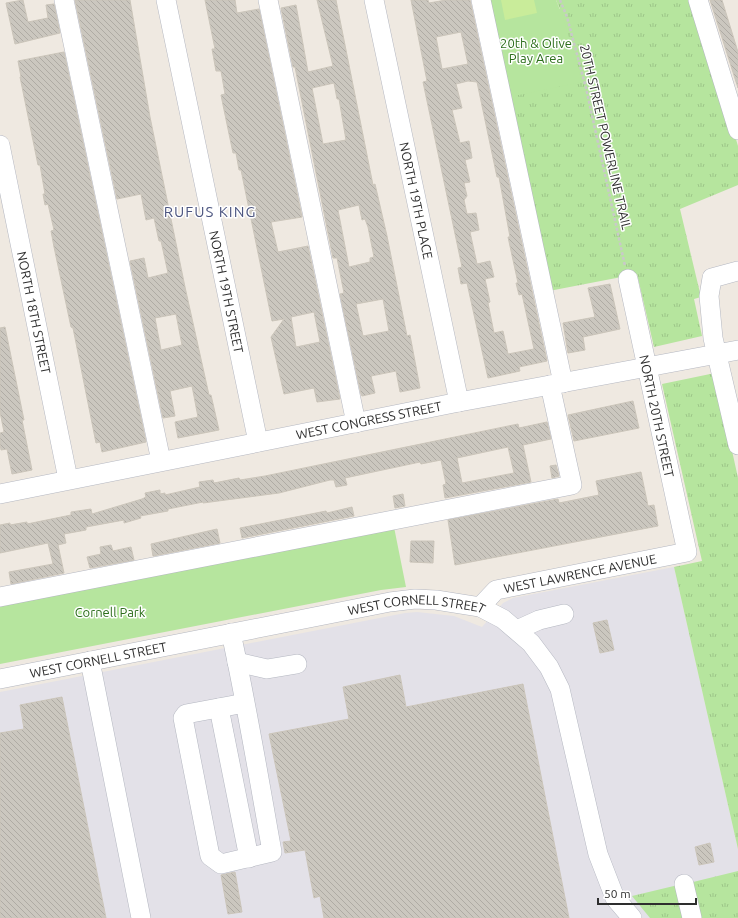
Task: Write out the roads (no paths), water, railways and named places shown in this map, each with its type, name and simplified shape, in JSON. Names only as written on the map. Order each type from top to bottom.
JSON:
[{"type":"street","points":[[64,0],[161,461]]},
{"type":"street","name":"NORTH 19TH STREET","points":[[166,0],[258,442]]},
{"type":"street","points":[[268,0],[356,423]]},
{"type":"street","name":"NORTH 19TH PLACE","points":[[374,0],[459,402]]},
{"type":"street","points":[[0,597],[572,485],[556,384],[481,0]]},
{"type":"street","points":[[698,0],[738,130]]},
{"type":"street","name":"NORTH 18TH STREET","points":[[0,145],[68,479]]},
{"type":"street","points":[[738,271],[712,278],[709,296],[714,338],[738,445]]},
{"type":"street","name":"NORTH 20TH STREET","points":[[628,279],[687,552]]},
{"type":"street","name":"WEST CONGRESS STREET","points":[[0,494],[68,479],[459,402],[738,350]]},
{"type":"street","name":"WEST LAWRENCE AVENUE","points":[[480,607],[496,590],[687,552]]},
{"type":"street","name":"WEST CORNELL STREET","points":[[0,678],[403,600],[436,600],[480,607],[494,613],[517,630],[531,643],[548,667],[560,689],[598,854],[615,898],[632,918]]},
{"type":"street","points":[[517,630],[539,620],[564,614]]},
{"type":"street","points":[[231,633],[245,703],[272,852],[221,864],[210,856],[183,718],[186,714],[245,703]]},
{"type":"street","points":[[90,661],[141,918]]},
{"type":"street","points":[[237,662],[267,669],[297,664]]},
{"type":"street","points":[[219,708],[249,858]]},
{"type":"street","points":[[684,884],[692,918]]},
{"type":"district","name":"RUFUS KING","points":[[210,212]]},
{"type":"park label","name":"20th & Olive Play Area","points":[[536,50]]},
{"type":"park label","name":"Cornell Park","points":[[110,612]]}]
